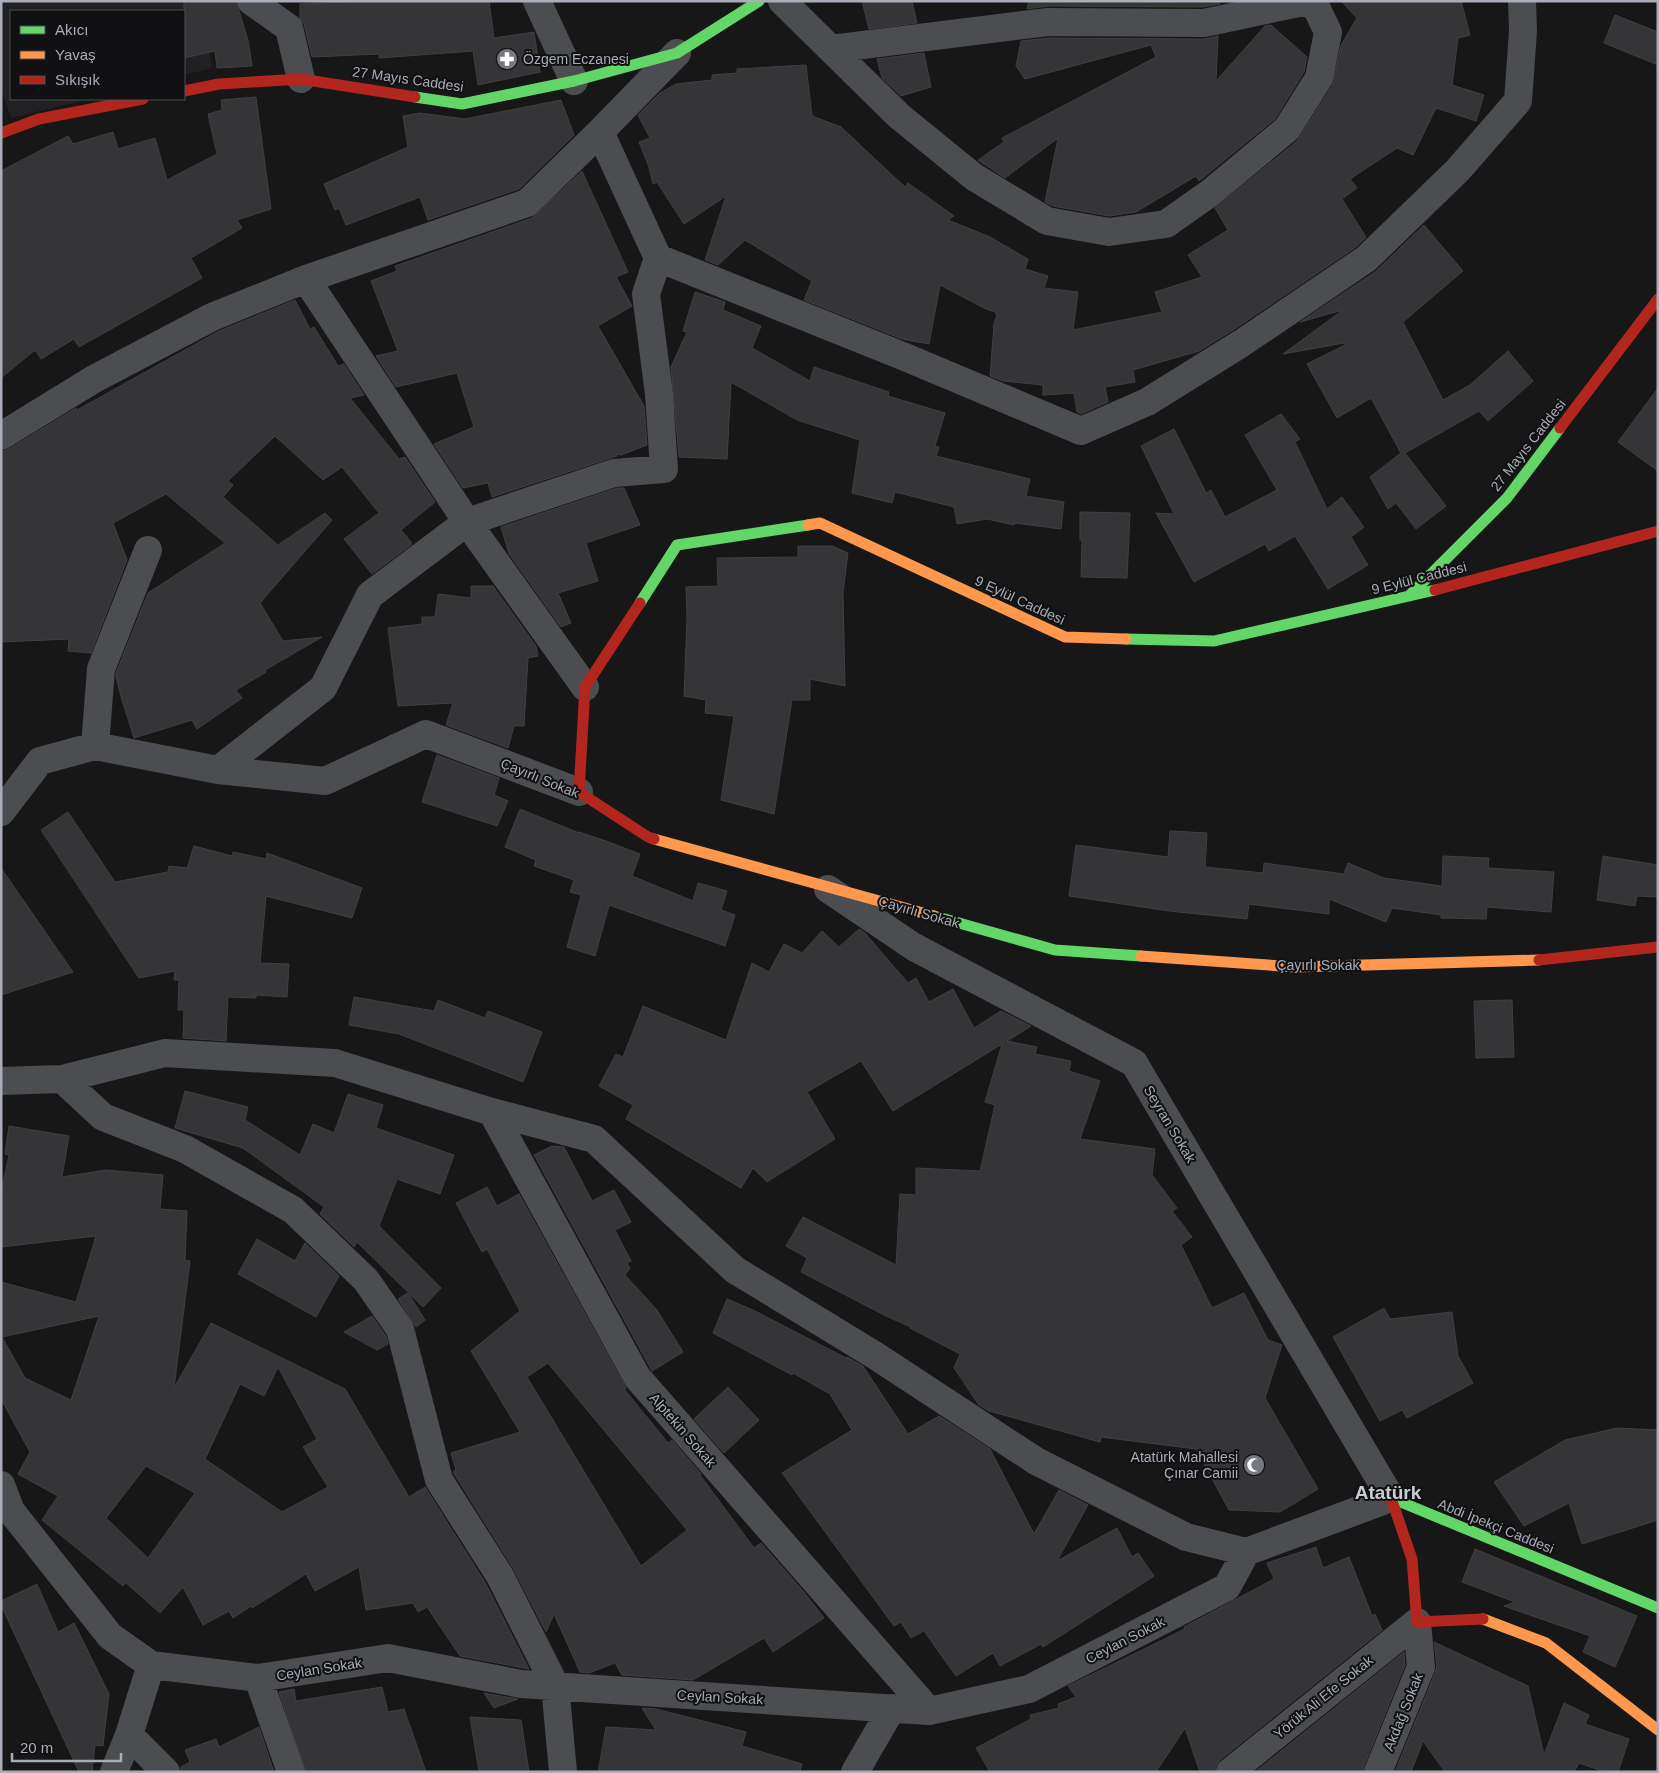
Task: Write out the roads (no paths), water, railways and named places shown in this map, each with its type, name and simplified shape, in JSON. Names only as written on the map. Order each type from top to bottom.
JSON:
[{"type":"street","points":[[251,1],[288,28],[301,79]]},
{"type":"street","points":[[537,1],[574,81]]},
{"type":"street","name":"27 Mayıs Caddesi","points":[[185,91],[219,84],[301,79],[462,104],[574,81],[677,53],[759,1]]},
{"type":"street","points":[[782,1],[899,116],[974,177],[1047,221],[1109,232],[1166,224],[1210,193],[1287,130],[1319,78],[1328,32],[1313,1]]},
{"type":"street","points":[[831,49],[1048,22],[1204,22],[1308,1]]},
{"type":"street","points":[[658,258],[896,353],[1081,431],[1147,402],[1242,343],[1366,259],[1458,170],[1518,101],[1523,31],[1522,1]]},
{"type":"street","points":[[1,436],[94,379],[212,317],[306,279],[527,203],[677,53]]},
{"type":"street","points":[[1,133],[39,119],[138,100]]},
{"type":"street","points":[[218,770],[323,688],[370,595],[467,522],[614,472],[664,469],[659,394],[646,294],[658,258],[600,132]]},
{"type":"street","points":[[306,279],[467,522],[585,687],[580,792]]},
{"type":"street","name":"27 Mayıs Caddesi","points":[[1407,597],[1507,498],[1658,299]]},
{"type":"street","name":"9 Eylül Caddesi","points":[[585,687],[677,545],[820,523],[1065,637],[1214,641],[1407,597],[1658,531]]},
{"type":"street","points":[[1,812],[40,761],[95,746],[101,669],[148,550]]},
{"type":"street","name":"Çayırlı Sokak","points":[[95,746],[218,770],[325,781],[426,734],[580,792],[648,837],[1055,950],[1295,967],[1531,961],[1658,947]]},
{"type":"street","name":"Seyran Sokak","points":[[819,884],[914,946],[1134,1063],[1390,1498]]},
{"type":"street","points":[[1,1081],[62,1079],[165,1053],[335,1063],[492,1112],[594,1139],[735,1270],[876,1356],[1036,1460],[1186,1537],[1246,1552],[1390,1498],[1412,1559],[1417,1622],[1481,1618],[1546,1643],[1658,1730]]},
{"type":"street","points":[[62,1079],[103,1116],[185,1149],[293,1210],[366,1280],[400,1329],[439,1480],[500,1576],[555,1686],[563,1772]]},
{"type":"street","name":"Alptekin Sokak","points":[[492,1112],[637,1377],[928,1711]]},
{"type":"street","points":[[1,1485],[11,1511],[110,1636],[151,1665],[129,1734],[114,1772]]},
{"type":"street","name":"Abdi İpekçi Caddesi","points":[[1390,1498],[1658,1608]]},
{"type":"street","name":"Ceylan Sokak","points":[[151,1665],[258,1678],[388,1658],[521,1684],[928,1711],[1029,1689],[1227,1588],[1246,1552]]},
{"type":"street","name":"Yörük Ali Efe Sokak","points":[[1230,1772],[1417,1622]]},
{"type":"street","name":"Akdağ Sokak","points":[[1378,1772],[1421,1667],[1417,1622]]},
{"type":"street","points":[[258,1678],[291,1772]]},
{"type":"street","points":[[855,1772],[892,1708]]},
{"type":"street","points":[[129,1734],[166,1772]]},
{"type":"place","name":"Özgem Eczanesi","points":[[507,59]]},
{"type":"place","name":"Atatürk Mahallesi Çınar Camii","points":[[1254,1465]]},
{"type":"district","name":"Atatürk","points":[[1388,1492]]}]
